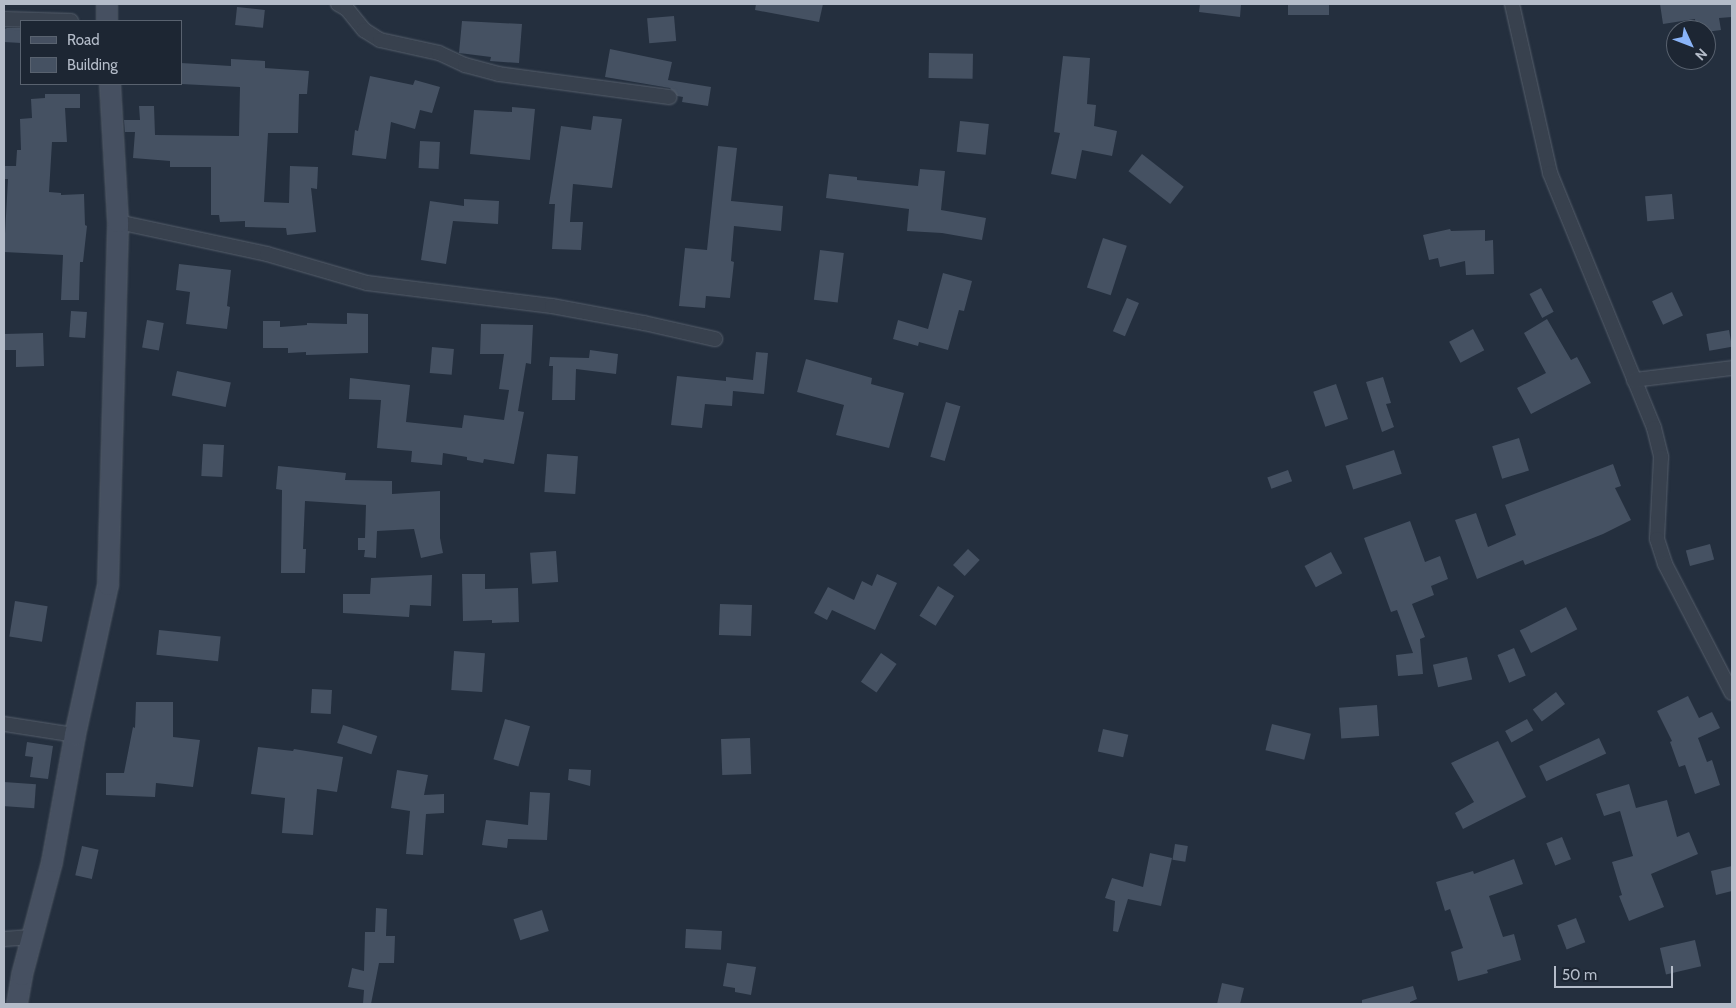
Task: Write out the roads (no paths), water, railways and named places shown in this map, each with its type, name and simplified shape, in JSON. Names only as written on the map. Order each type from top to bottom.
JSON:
[{"type":"street","points":[[107,4],[107,20]]},
{"type":"street","points":[[338,4],[346,9],[364,30],[380,40],[439,53],[464,65],[499,74],[669,97]]},
{"type":"street","points":[[1512,4],[1550,173],[1654,428],[1661,456],[1656,538],[1666,564],[1732,693]]},
{"type":"street","points":[[4,20],[20,20]]},
{"type":"street","points":[[17,1004],[52,862],[75,735],[108,585],[118,222],[110,85]]},
{"type":"street","points":[[118,222],[266,254],[368,283],[552,306],[644,323],[715,339]]},
{"type":"street","points":[[1634,380],[1732,368]]},
{"type":"street","points":[[4,724],[75,735]]},
{"type":"street","points":[[4,939],[32,937]]}]
